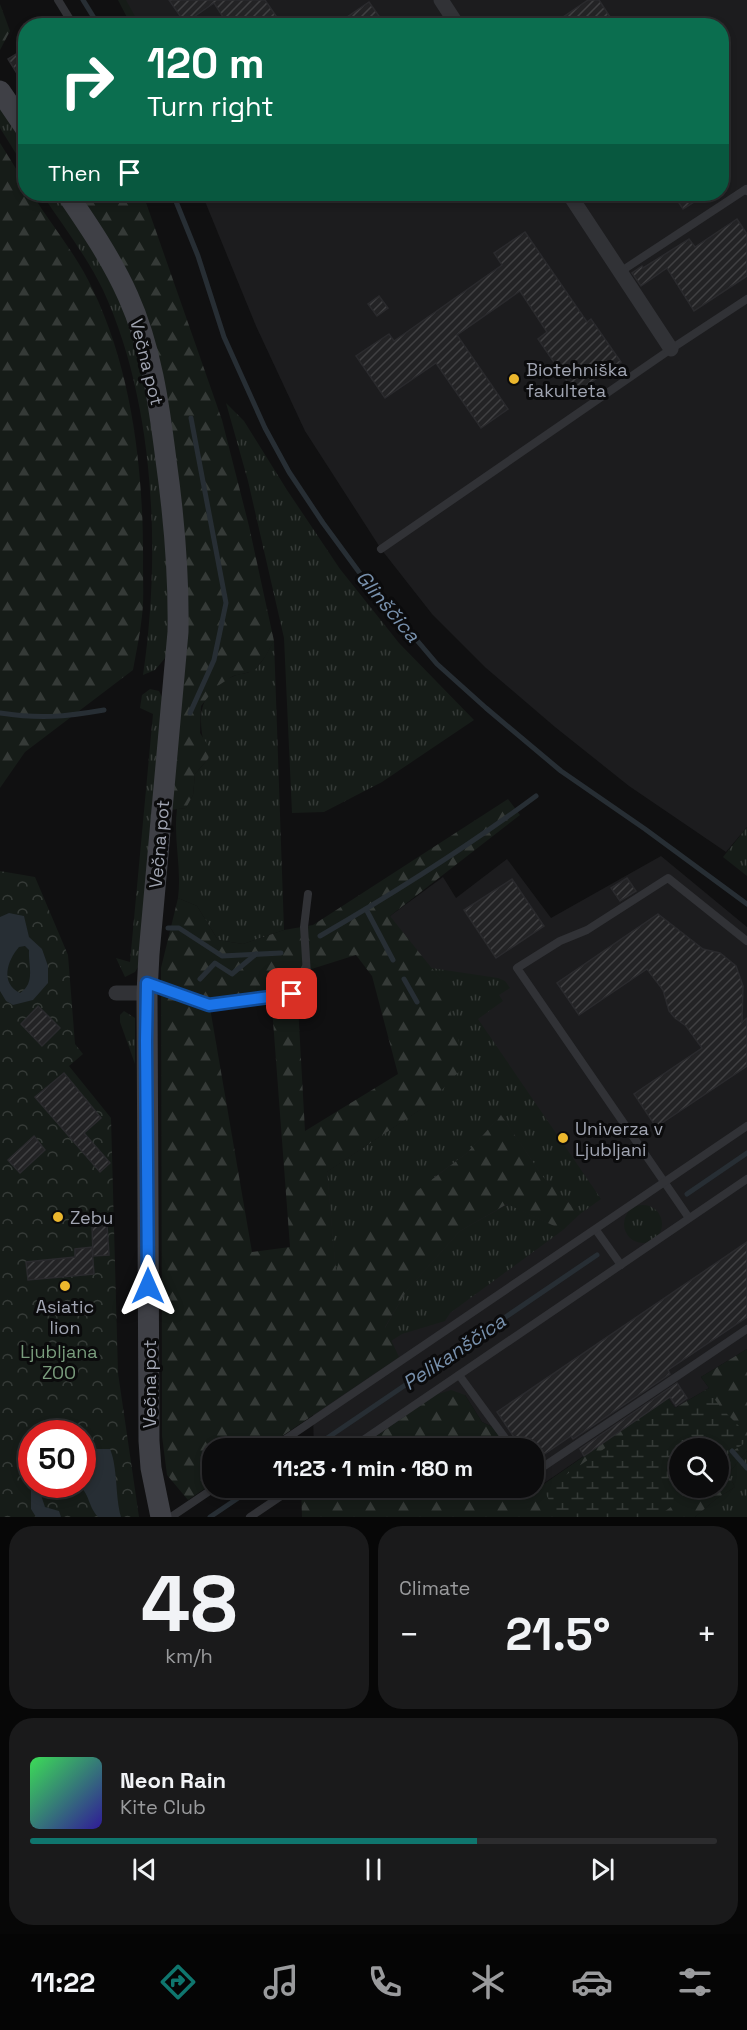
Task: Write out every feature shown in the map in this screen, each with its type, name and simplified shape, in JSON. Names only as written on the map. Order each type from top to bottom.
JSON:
[{"type":"main road","points":[[0,91],[18,117]]},
{"type":"main road","name":"Večna pot","points":[[71,201],[128,295],[142,334],[154,380],[163,431],[177,553],[178,632],[147,988],[149,1441],[151,1468],[161,1517]]},
{"type":"street","points":[[441,0],[453,18]]},
{"type":"street","points":[[574,201],[671,349]]},
{"type":"street","points":[[116,993],[147,988]]},
{"type":"lane","points":[[58,0],[69,18]]},
{"type":"lane","points":[[729,200],[746,189],[747,191]]},
{"type":"lane","points":[[620,272],[728,201]]},
{"type":"lane","points":[[381,549],[747,299]]},
{"type":"lane","points":[[689,1218],[518,968],[560,941],[587,930],[668,878],[747,940]]},
{"type":"lane","points":[[147,988],[209,1005],[308,991],[304,927],[308,894]]},
{"type":"lane","points":[[295,1438],[747,1126]]},
{"type":"lane","points":[[366,1438],[747,1179]]},
{"type":"lane","points":[[596,1230],[621,1265]]},
{"type":"lane","points":[[544,1466],[747,1329]]},
{"type":"lane","points":[[459,1375],[505,1438]]},
{"type":"lane","points":[[171,1517],[202,1496]]},
{"type":"lane","points":[[250,1517],[278,1498]]},
{"type":"shaded area","name":"Biotehniška fakulteta","points":[[121,0],[747,0],[747,827],[726,852],[629,786],[555,727],[486,668],[432,614],[381,549],[305,431],[256,326],[205,201],[729,201],[729,18],[131,18]]},
{"type":"shaded area","name":"Univerza v Ljubljani","points":[[661,856],[747,927],[747,1349],[701,1377],[709,1388],[675,1408],[668,1398],[544,1483],[544,1438],[507,1438],[503,1432],[482,1422],[465,1395],[435,1395],[374,1438],[314,1438],[327,1172],[429,1104],[390,916],[443,877],[456,898],[507,859],[551,918]]},
{"type":"shaded area","points":[[9,913],[24,916],[29,937],[42,949],[48,966],[48,983],[33,1000],[13,1005],[6,1001],[0,991],[0,917]],"holes":[[[25,946],[29,950],[30,979],[20,993],[10,984],[9,965],[19,947]]]},
{"type":"shaded area","points":[[96,1449],[110,1449],[121,1517],[98,1517],[87,1498],[96,1498]]},
{"type":"shaded area","points":[[31,1498],[42,1498],[45,1507],[59,1511],[61,1517],[36,1517],[31,1509]]},
{"type":"green space","points":[[118,0],[126,0],[136,18],[127,18]]},
{"type":"green space","points":[[0,4],[10,31],[0,50]]},
{"type":"green space","points":[[0,106],[18,134],[18,157],[0,128]]},
{"type":"green space","points":[[0,143],[18,172],[18,201],[37,201],[72,253],[93,290],[118,355],[127,390],[138,461],[143,531],[143,610],[133,670],[25,752],[0,788]]},
{"type":"green space","points":[[47,201],[61,201],[110,278],[136,340],[156,441],[171,603],[166,657],[155,670],[143,675],[152,580],[152,530],[143,429],[134,380],[120,334],[103,290],[82,253]]},
{"type":"green space","points":[[79,201],[145,201],[222,420],[249,526],[274,641],[254,671],[233,676],[216,687],[201,706],[200,733],[211,750],[208,759],[195,774],[193,795],[186,808],[170,810],[170,424]]},
{"type":"green space","points":[[226,403],[244,421],[340,569],[399,643],[474,720],[382,782],[324,812],[292,813],[284,638],[248,481]]},
{"type":"green space","points":[[274,641],[284,930],[243,944],[218,940],[197,906],[178,898],[177,809],[186,808],[193,795],[195,774],[208,759],[201,722],[205,701],[211,691],[221,683],[254,670],[264,659]]},
{"type":"green space","points":[[150,689],[159,691],[163,699],[138,967],[135,972],[125,977],[116,958],[130,962],[153,714],[140,708],[142,695]]},
{"type":"green space","points":[[508,799],[520,815],[390,916],[442,981],[465,1065],[429,1104],[327,1172],[336,1271],[344,1246],[467,1153],[501,1115],[543,1177],[580,1214],[563,1230],[507,1204],[460,1231],[407,1290],[385,1327],[399,1357],[279,1438],[202,1438],[202,1490],[188,1500],[167,1475],[162,1436],[161,968],[178,898],[197,906],[218,940],[243,944],[284,930],[313,925]],"holes":[[[356,955],[372,976],[398,1074],[305,1131],[297,988],[302,972]],[[271,994],[290,1247],[252,1252],[209,1002]]]},
{"type":"green space","points":[[747,827],[747,876],[723,857]]},
{"type":"green space","name":"Ljubljana ZOO","points":[[0,871],[35,877],[68,955],[75,1044],[83,1054],[69,1066],[111,1118],[118,1373],[139,1517],[0,1517]]},
{"type":"green space","points":[[431,968],[505,981],[510,988],[499,995],[503,1001],[478,1019],[601,1199],[580,1214],[543,1177],[501,1115],[467,1153],[436,1176],[336,1273],[327,1172],[429,1104],[442,981]]},
{"type":"green space","points":[[124,1011],[135,1018],[135,1064],[120,1022],[120,1015]]},
{"type":"green space","points":[[508,1204],[563,1230],[450,1313],[445,1321],[402,1334],[391,1341],[385,1328],[407,1290],[460,1231]]},
{"type":"green space","points":[[643,1205],[656,1211],[662,1224],[656,1237],[643,1243],[630,1237],[624,1224],[630,1211]]},
{"type":"green space","points":[[747,1349],[747,1451],[729,1473],[729,1438],[669,1438],[669,1498],[718,1498],[695,1517],[302,1517],[301,1498],[544,1498],[544,1484],[668,1398],[675,1408],[709,1388],[701,1377]]},
{"type":"green space","points":[[451,1390],[465,1395],[482,1422],[503,1432],[507,1438],[374,1438],[435,1395]]},
{"type":"green space","points":[[711,1394],[721,1408],[744,1431],[745,1443],[729,1453],[729,1438],[669,1438],[669,1498],[680,1498],[657,1517],[557,1517],[544,1490],[668,1405],[674,1413]]},
{"type":"green space","points":[[747,1451],[747,1517],[695,1517],[718,1498],[729,1498],[729,1491],[735,1487],[729,1473]]},
{"type":"green space","points":[[729,1476],[735,1487],[729,1491]]},
{"type":"building","points":[[169,0],[265,0],[277,18],[224,18],[214,3],[192,18],[182,18]]},
{"type":"building","points":[[588,0],[599,0],[611,18],[562,18]]},
{"type":"building","points":[[369,2],[380,18],[346,18]]},
{"type":"building","points":[[18,53],[18,75],[8,59]]},
{"type":"building","points":[[678,201],[696,201],[683,209]]},
{"type":"building","points":[[737,219],[747,234],[747,276],[694,311],[667,268],[641,286],[632,273],[689,239],[695,247]]},
{"type":"building","points":[[525,232],[587,322],[591,319],[621,362],[575,393],[538,339],[547,332],[520,291],[457,335],[508,409],[481,428],[436,363],[385,398],[356,356],[389,334],[394,341],[502,265],[494,253]]},
{"type":"building","points":[[379,296],[388,308],[377,316],[368,304]]},
{"type":"building","points":[[627,878],[636,891],[620,901],[611,888]]},
{"type":"building","points":[[512,879],[544,926],[496,958],[464,910]]},
{"type":"building","points":[[658,914],[703,949],[720,953],[736,966],[743,986],[742,1022],[747,1018],[747,1066],[656,1127],[634,1094],[702,1048],[686,1026],[669,1011],[663,990],[647,969],[579,1015],[557,983]]},
{"type":"building","points":[[38,1006],[60,1028],[42,1046],[21,1024]]},
{"type":"building","points":[[64,1073],[101,1118],[84,1133],[110,1163],[100,1172],[35,1097]]},
{"type":"building","points":[[34,1136],[45,1150],[20,1173],[8,1160]]},
{"type":"building","points":[[92,1225],[107,1225],[109,1255],[93,1256]]},
{"type":"building","points":[[747,1242],[747,1317],[668,1370],[670,1374],[573,1439],[571,1436],[544,1454],[544,1438],[515,1438],[497,1412]]},
{"type":"building","points":[[92,1247],[94,1274],[28,1280],[26,1262],[75,1257],[75,1249]]},
{"type":"building","points":[[677,1383],[687,1398],[676,1406],[670,1397],[584,1456],[580,1449]]},
{"type":"waterway","name":"Glinščica","points":[[83,0],[94,18]]},
{"type":"waterway","name":"Glinščica","points":[[176,201],[198,256],[224,337],[265,428],[289,472],[359,572],[437,664],[486,708],[561,771],[747,904]]},
{"type":"waterway","points":[[190,713],[214,660],[226,603],[191,418]]},
{"type":"waterway","points":[[0,713],[52,716],[104,710]]},
{"type":"waterway","points":[[320,936],[430,869],[536,796]]},
{"type":"waterway","points":[[366,909],[393,960]]},
{"type":"waterway","points":[[168,928],[179,928],[222,956],[281,953]]},
{"type":"waterway","points":[[200,979],[215,963],[232,974],[256,954]]},
{"type":"waterway","points":[[404,979],[417,1002]]},
{"type":"waterway","name":"Pelikanščica","points":[[687,1194],[747,1153]]},
{"type":"waterway","name":"Pelikanščica","points":[[327,1438],[597,1255]]},
{"type":"waterway","points":[[732,1451],[747,1468]]},
{"type":"waterway","name":"Pelikanščica","points":[[210,1517],[238,1498]]},
{"type":"place","name":"Biotehniška fakulteta","points":[[514,379]]},
{"type":"place","name":"Univerza v Ljubljani","points":[[563,1138]]},
{"type":"place","name":"Zebu","points":[[58,1217]]},
{"type":"place","name":"Asiatic lion","points":[[65,1286]]},
{"type":"route","points":[[148,1286],[147,983],[209,1005],[292,994]]}]
